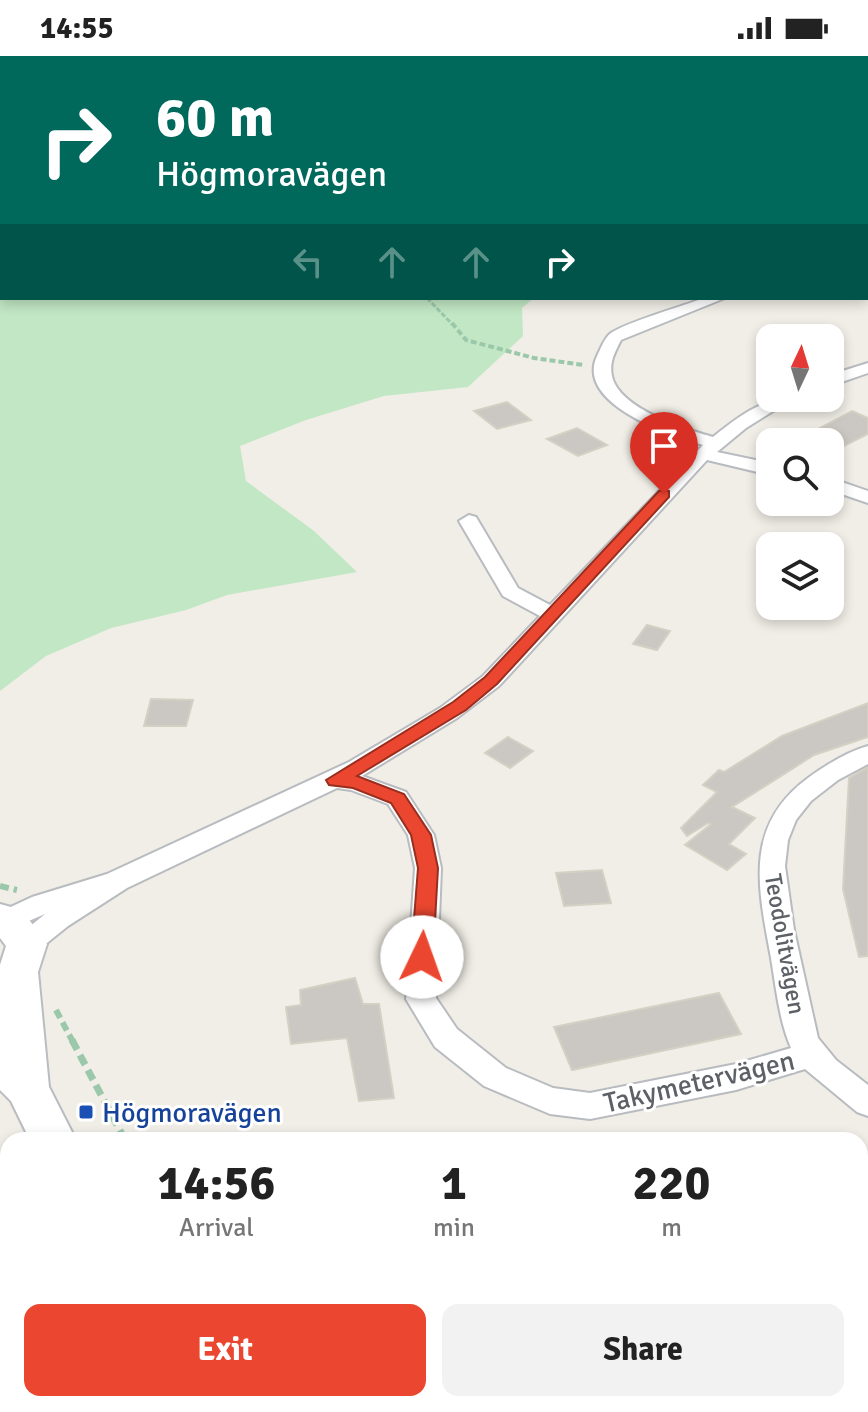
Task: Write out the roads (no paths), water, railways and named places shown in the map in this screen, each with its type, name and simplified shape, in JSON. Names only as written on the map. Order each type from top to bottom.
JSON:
[{"type":"main road","points":[[18,942],[13,1075],[48,1132]]},
{"type":"street","points":[[713,300],[615,337],[604,351],[601,367],[608,388],[640,416],[709,449],[756,464]]},
{"type":"street","points":[[844,376],[868,368]]},
{"type":"street","points":[[18,942],[117,881],[336,780],[460,706],[491,681],[709,449],[740,424],[761,412]]},
{"type":"street","points":[[844,489],[868,497]]},
{"type":"street","points":[[469,521],[510,592],[552,614]]},
{"type":"street","name":"Teodolitvägen","points":[[810,1055],[796,1014],[771,888],[770,861],[784,814],[806,789],[838,768],[868,754]]},
{"type":"street","name":"Takymetervägen","points":[[336,780],[355,782],[397,798],[421,835],[428,868],[421,999],[446,1038],[495,1077],[550,1101],[590,1106],[736,1077],[810,1055]]},
{"type":"street","points":[[18,942],[117,881]]},
{"type":"street","points":[[810,1055],[868,1103]]},
{"type":"place","name":"Högmoravägen","points":[[86,1112]]}]
